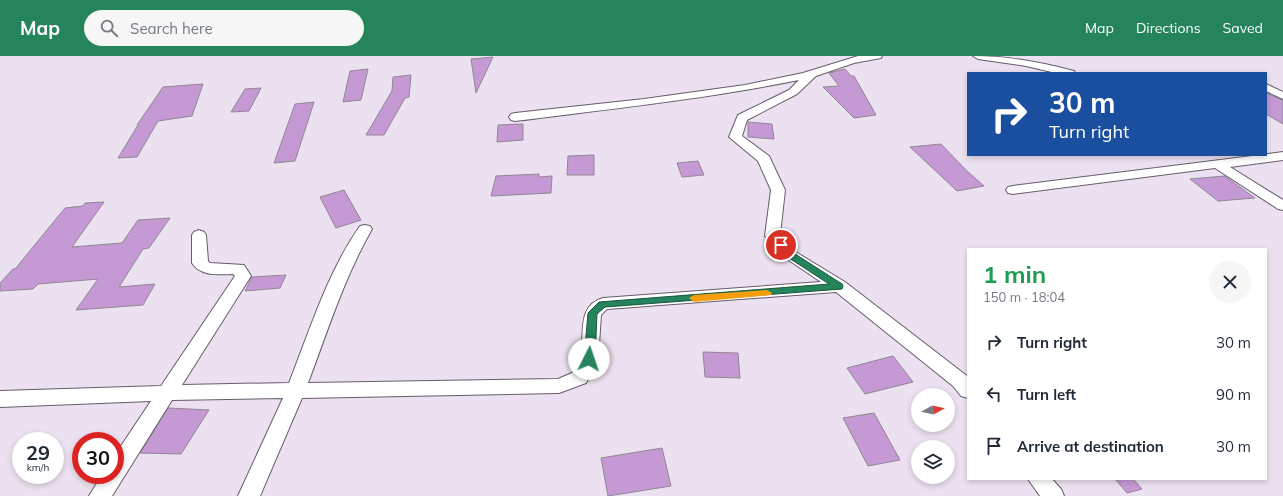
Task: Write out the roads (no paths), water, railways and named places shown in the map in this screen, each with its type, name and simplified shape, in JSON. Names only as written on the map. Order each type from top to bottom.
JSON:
[{"type":"street","points":[[515,117],[644,102],[745,88],[812,74],[852,60],[877,56]]},
{"type":"street","points":[[978,56],[1026,63],[1066,72]]},
{"type":"street","points":[[812,74],[793,92],[742,118],[735,137],[764,159],[778,190],[772,236],[789,254],[839,286],[960,381],[967,390]]},
{"type":"street","points":[[1267,83],[1277,82]]},
{"type":"street","points":[[1267,88],[1283,96]]},
{"type":"street","points":[[1013,190],[1283,156]]},
{"type":"street","points":[[1218,164],[1283,206]]},
{"type":"street","points":[[249,496],[296,390],[334,290],[348,258],[365,229]]},
{"type":"street","points":[[124,459],[243,276],[238,269],[206,268],[200,263],[199,235]]},
{"type":"street","points":[[0,399],[296,390],[559,386],[579,378],[586,366],[589,359],[593,313],[602,304],[839,286]]},
{"type":"street","points":[[1040,480],[1053,496]]},
{"type":"street","points":[[100,496],[108,484]]}]
